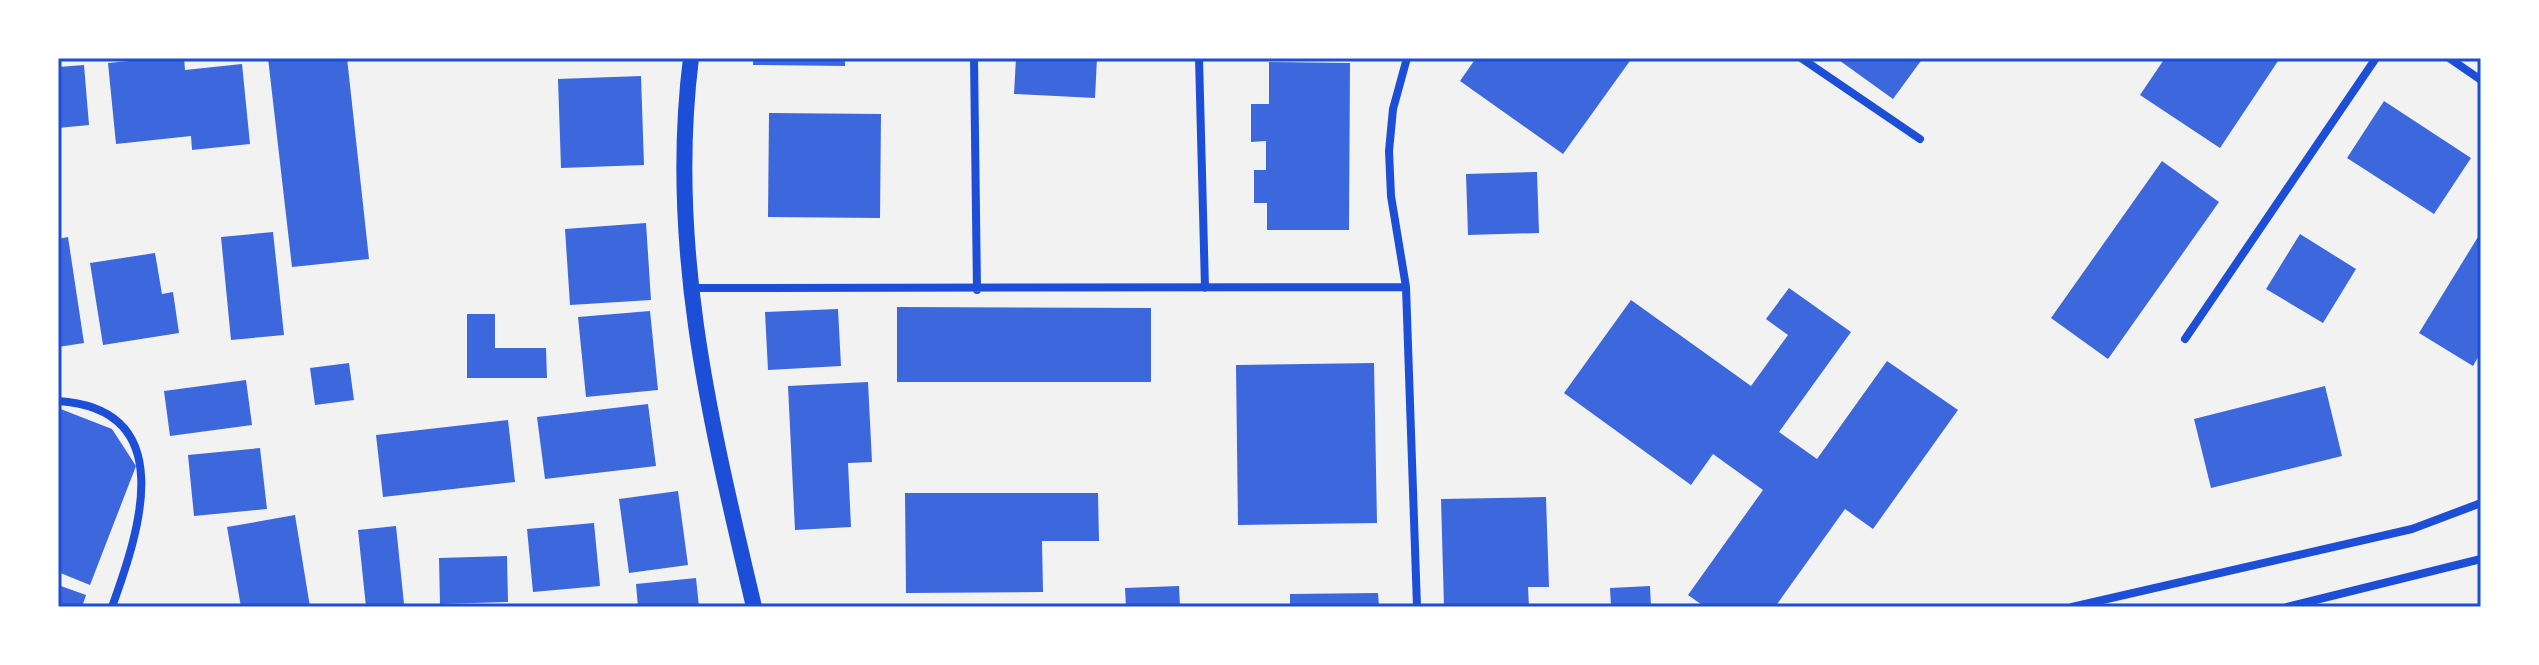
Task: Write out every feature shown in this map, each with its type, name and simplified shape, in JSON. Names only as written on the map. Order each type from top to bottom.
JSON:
[{"type":"main road","points":[[691,58],[684,196],[689,288],[698,355],[754,607]]},
{"type":"street","points":[[974,58],[977,290]]},
{"type":"street","points":[[1199,58],[1205,288]]},
{"type":"street","points":[[1407,58],[1393,109],[1389,151],[1391,196],[1406,287],[1417,607]]},
{"type":"street","points":[[1801,58],[1920,139]]},
{"type":"street","points":[[2185,339],[2376,58]]},
{"type":"street","points":[[2449,58],[2481,80]]},
{"type":"street","points":[[689,288],[977,290],[1406,287]]},
{"type":"street","points":[[58,401],[94,408],[120,424],[130,437],[142,464],[136,529],[112,607]]},
{"type":"street","points":[[2072,607],[2412,529],[2481,503]]},
{"type":"street","points":[[2287,607],[2481,559]]},
{"type":"building","points":[[184,58],[185,70],[242,64],[250,144],[192,150],[191,136],[116,144],[108,63]]},
{"type":"building","points":[[268,58],[347,58],[369,259],[292,267]]},
{"type":"building","points":[[753,58],[845,58],[845,66],[753,65]]},
{"type":"building","points":[[1016,58],[1097,58],[1095,98],[1014,94]]},
{"type":"building","points":[[1476,58],[1632,58],[1563,154],[1460,81]]},
{"type":"building","points":[[1836,58],[1923,58],[1893,99]]},
{"type":"building","points":[[2165,58],[2280,58],[2220,148],[2140,95]]},
{"type":"building","points":[[1269,62],[1350,63],[1349,230],[1267,230],[1267,203],[1254,203],[1254,170],[1266,170],[1266,141],[1251,142],[1251,104],[1269,104]]},
{"type":"building","points":[[84,65],[89,125],[58,128],[58,67]]},
{"type":"building","points":[[641,76],[644,165],[561,168],[558,79]]},
{"type":"building","points":[[2384,101],[2471,158],[2434,214],[2347,158]]},
{"type":"building","points":[[769,113],[881,114],[880,218],[768,217]]},
{"type":"building","points":[[2162,161],[2219,202],[2108,359],[2051,318]]},
{"type":"building","points":[[1537,172],[1539,233],[1468,235],[1466,174]]},
{"type":"building","points":[[646,223],[651,300],[570,305],[565,229]]},
{"type":"building","points":[[273,232],[284,335],[231,340],[221,237]]},
{"type":"building","points":[[2481,232],[2481,352],[2473,366],[2419,333]]},
{"type":"building","points":[[2300,234],[2356,269],[2323,323],[2266,289]]},
{"type":"building","points":[[68,237],[84,343],[58,347],[58,239]]},
{"type":"building","points":[[155,253],[162,294],[173,292],[179,333],[103,345],[90,263]]},
{"type":"building","points":[[1789,288],[1851,332],[1779,432],[1817,459],[1887,361],[1958,410],[1873,529],[1845,509],[1775,607],[1705,607],[1688,595],[1763,490],[1713,454],[1691,485],[1564,393],[1631,300],[1751,386],[1788,335],[1766,319]]},
{"type":"building","points":[[897,307],[1151,308],[1151,382],[897,382]]},
{"type":"building","points":[[838,309],[841,366],[768,370],[765,312]]},
{"type":"building","points":[[650,311],[658,390],[586,397],[578,317]]},
{"type":"building","points":[[467,314],[495,314],[495,348],[546,348],[547,378],[467,378]]},
{"type":"building","points":[[349,363],[354,400],[315,405],[310,368]]},
{"type":"building","points":[[1374,363],[1377,523],[1238,525],[1236,365]]},
{"type":"building","points":[[246,380],[252,425],[170,436],[164,391]]},
{"type":"building","points":[[868,382],[872,462],[848,463],[851,527],[795,530],[788,386]]},
{"type":"building","points":[[2325,386],[2342,456],[2211,488],[2194,419]]},
{"type":"building","points":[[648,404],[656,466],[545,479],[537,417]]},
{"type":"building","points":[[58,408],[112,429],[136,466],[90,585],[58,572]]},
{"type":"building","points":[[508,420],[515,482],[383,497],[376,435]]},
{"type":"building","points":[[260,448],[267,509],[194,516],[188,455]]},
{"type":"building","points":[[678,491],[688,565],[629,573],[619,499]]},
{"type":"building","points":[[905,493],[1098,493],[1099,541],[1042,541],[1043,592],[906,593]]},
{"type":"building","points":[[1546,497],[1549,587],[1528,587],[1529,607],[1444,607],[1441,499]]},
{"type":"building","points":[[295,515],[310,607],[241,607],[227,527]]},
{"type":"building","points":[[594,523],[600,586],[533,592],[527,529]]},
{"type":"building","points":[[396,526],[404,604],[366,607],[358,530]]},
{"type":"building","points":[[507,556],[508,602],[440,604],[439,558]]},
{"type":"building","points":[[696,578],[699,607],[638,607],[636,584]]},
{"type":"building","points":[[58,585],[86,595],[82,607],[58,607]]},
{"type":"building","points":[[1179,586],[1180,607],[1126,607],[1125,588]]},
{"type":"building","points":[[1650,586],[1651,607],[1611,607],[1610,588]]},
{"type":"building","points":[[1378,593],[1379,607],[1281,607],[1290,604],[1290,594]]}]
